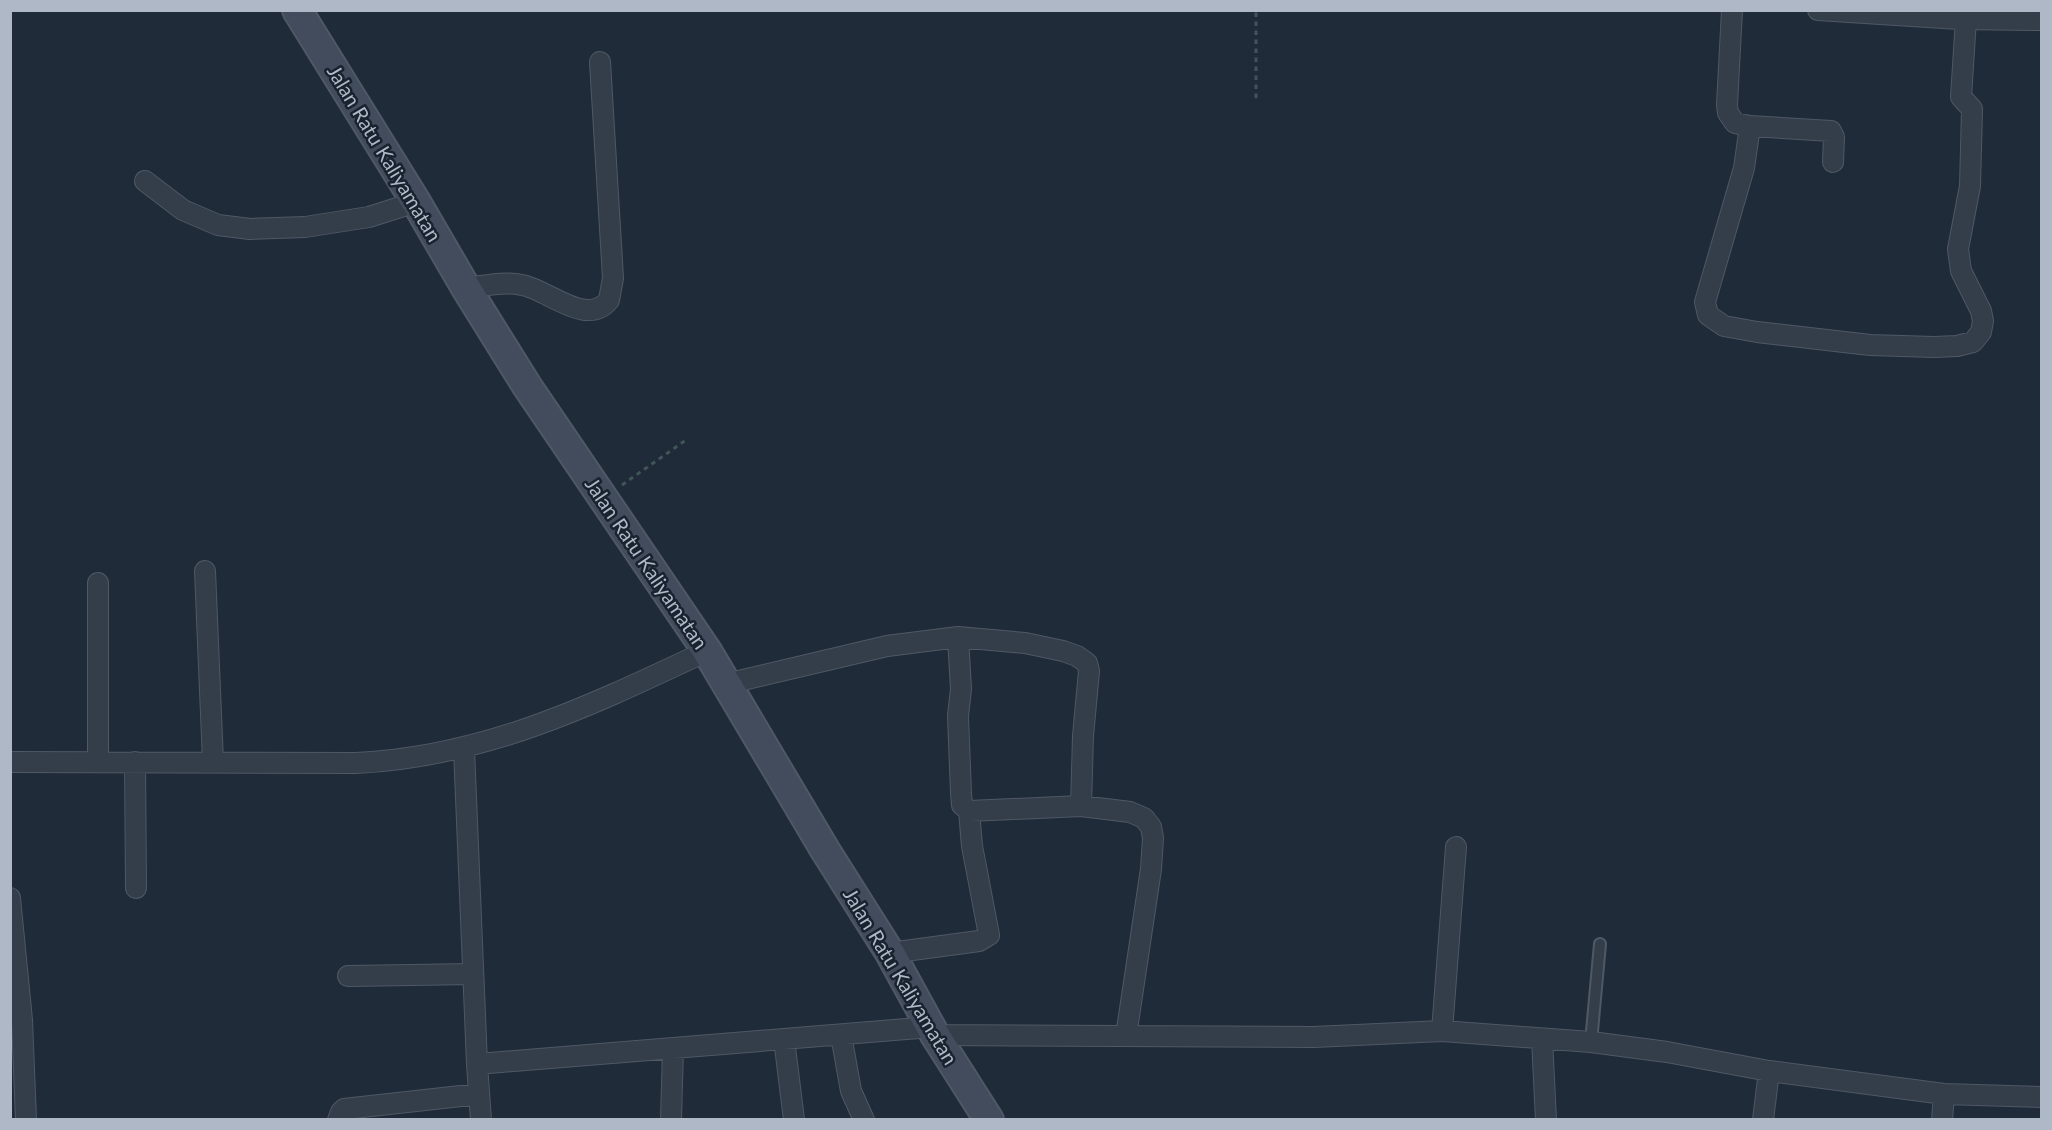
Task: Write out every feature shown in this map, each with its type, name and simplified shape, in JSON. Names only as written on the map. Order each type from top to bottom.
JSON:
[{"type":"main road","name":"Jalan Ratu Kaliyamatan","points":[[305,12],[466,288],[527,386],[707,651],[825,850],[890,953],[933,1031],[989,1119]]},
{"type":"street","points":[[1732,10],[1727,89],[1728,113],[1735,123],[1749,126],[1830,131],[1834,137],[1833,162]]},
{"type":"street","points":[[1818,10],[2042,20]]},
{"type":"street","points":[[1749,126],[1744,168],[1706,302],[1708,315],[1713,320],[1724,326],[1757,332],[1870,345],[1934,347],[1957,346],[1972,342],[1981,332],[1983,321],[1981,311],[1961,271],[1958,249],[1970,186],[1972,108],[1961,98],[1962,16]]},
{"type":"street","points":[[466,288],[521,285],[585,310],[600,307],[609,300],[613,278],[600,62]]},
{"type":"street","points":[[145,181],[183,210],[218,225],[250,229],[304,227],[359,219],[416,202]]},
{"type":"street","points":[[205,571],[213,762]]},
{"type":"street","points":[[98,583],[98,762]]},
{"type":"street","points":[[726,684],[887,646],[958,637],[1025,643],[1077,656],[1086,663],[1089,671],[1083,736],[1082,806]]},
{"type":"street","points":[[958,637],[961,689],[958,716],[962,805],[969,811],[1082,806],[1130,812],[1144,818],[1151,827],[1153,838],[1151,869],[1126,1036]]},
{"type":"street","points":[[10,762],[356,763],[390,761],[464,749],[505,737],[613,695],[707,651]]},
{"type":"street","points":[[464,749],[481,1119]]},
{"type":"street","points":[[135,762],[136,888]]},
{"type":"street","points":[[890,953],[979,941],[988,935],[972,846],[969,811]]},
{"type":"street","points":[[1442,1031],[1456,847]]},
{"type":"street","points":[[10,898],[22,1020],[17,1062],[26,1119]]},
{"type":"street","points":[[348,976],[473,974]]},
{"type":"street","points":[[477,1064],[841,1035],[933,1031],[1126,1036],[1314,1037],[1442,1031],[1591,1042],[1667,1052],[1769,1071],[1944,1094],[2042,1097]]},
{"type":"street","points":[[841,1035],[850,1091],[864,1119]]},
{"type":"street","points":[[1542,1039],[1546,1119]]},
{"type":"street","points":[[784,1040],[794,1119]]},
{"type":"street","points":[[671,1119],[673,1048]]},
{"type":"street","points":[[1763,1119],[1769,1071]]},
{"type":"street","points":[[338,1119],[344,1109],[354,1107],[479,1094]]},
{"type":"street","points":[[1942,1119],[1944,1094]]},
{"type":"lane","points":[[1591,1042],[1600,944]]},
{"type":"path","points":[[1256,98],[1257,10]]},
{"type":"path","points":[[604,498],[686,440]]}]
